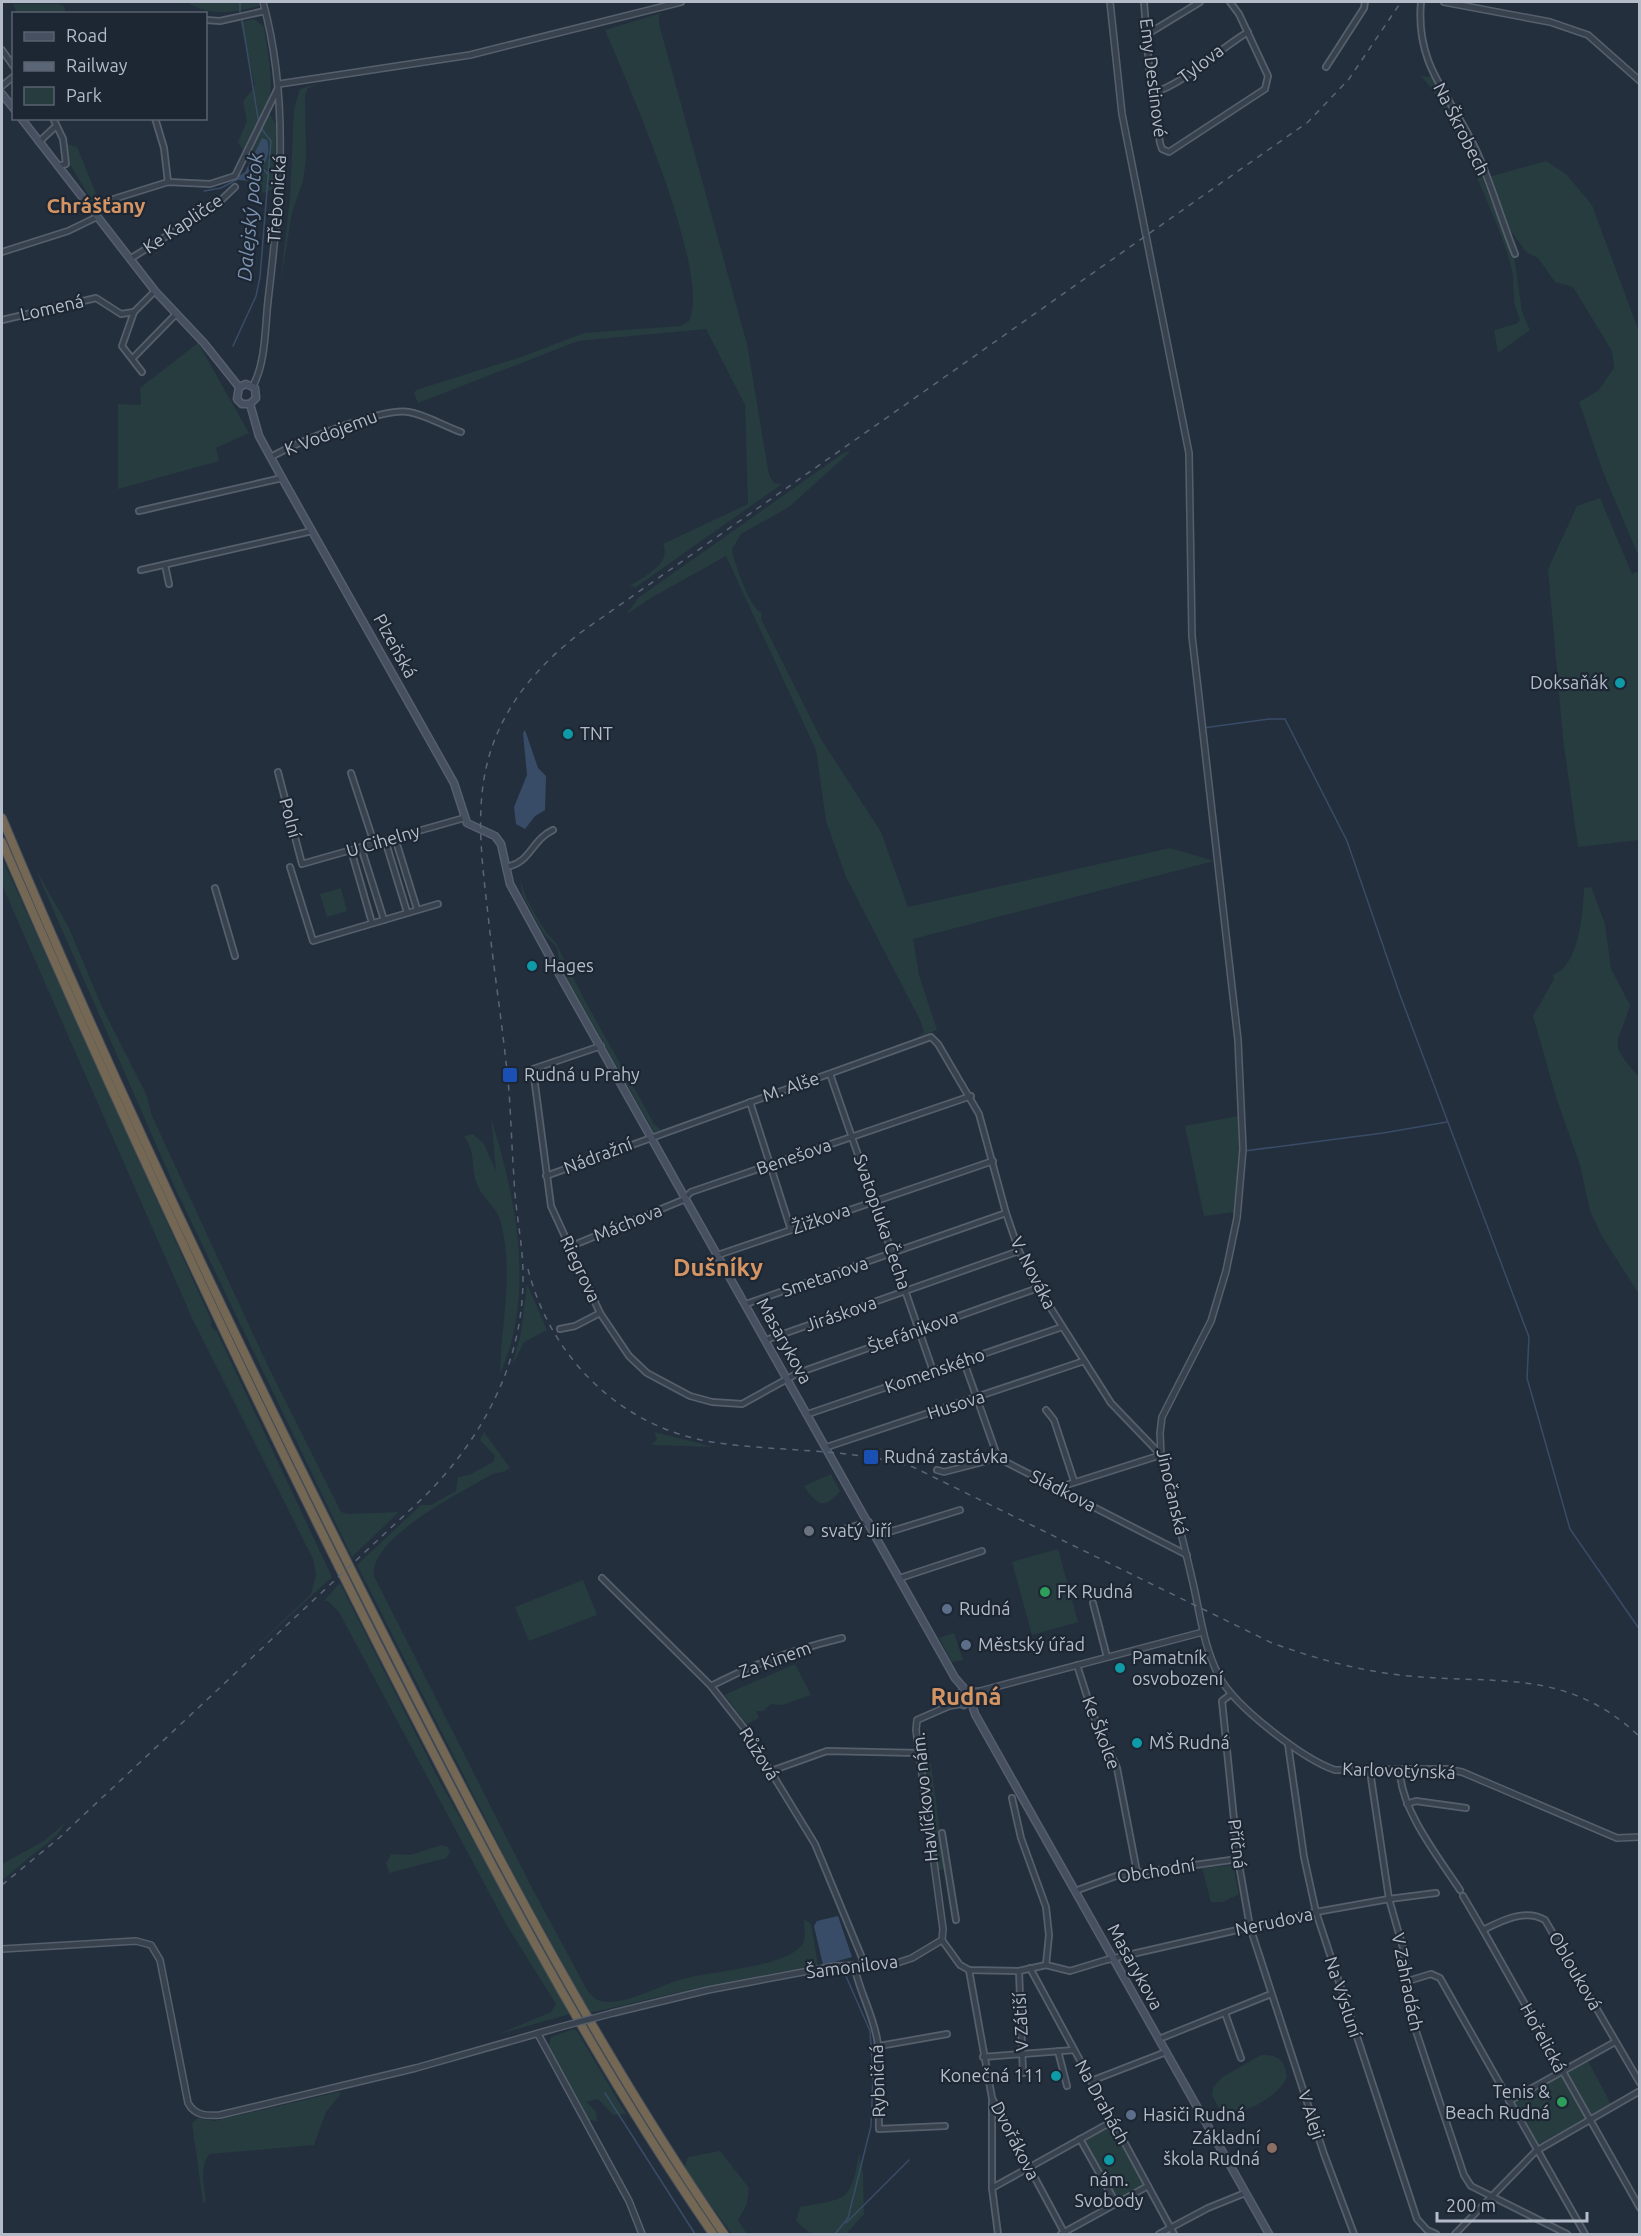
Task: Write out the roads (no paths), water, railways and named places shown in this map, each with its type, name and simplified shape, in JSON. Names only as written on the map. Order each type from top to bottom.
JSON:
[{"type":"highway","points":[[2,818],[178,1213],[270,1407],[417,1701],[502,1865],[594,2029],[724,2235]]},
{"type":"highway","points":[[2,842],[174,1226],[297,1482],[414,1714],[498,1877],[585,2032],[713,2235]]},
{"type":"main road","points":[[2,94],[12,107]]},
{"type":"main road","name":"Plzeňská","points":[[22,120],[155,291],[239,387],[237,399],[242,404],[249,404]]},
{"type":"main road","points":[[239,387],[246,384],[252,386]]},
{"type":"main road","name":"Plzeňská","points":[[249,404],[257,394],[252,386]]},
{"type":"main road","name":"Plzeňská","points":[[249,404],[255,424],[282,478],[454,783],[464,818]]},
{"type":"main road","points":[[464,818],[471,825],[495,836],[501,844],[506,867]]},
{"type":"main road","name":"Masarykova","points":[[506,867],[515,893],[955,1678],[965,1691]]},
{"type":"main road","points":[[955,1678],[957,1695],[962,1704],[975,1714]]},
{"type":"main road","points":[[957,1695],[965,1691],[975,1714]]},
{"type":"main road","points":[[962,1704],[970,1699]]},
{"type":"main road","name":"Masarykova","points":[[975,1714],[1269,2235]]},
{"type":"street","name":"Třebonická","points":[[252,386],[259,368],[279,201],[279,84],[263,2]]},
{"type":"street","points":[[101,203],[168,182],[210,184],[235,176],[262,124],[279,84],[470,55],[681,2]]},
{"type":"street","name":"Jinočanská","points":[[1110,2],[1114,58],[1122,114],[1189,453],[1192,636],[1238,1040],[1243,1149],[1237,1218],[1226,1271],[1210,1321],[1194,1358],[1162,1417],[1160,1433],[1161,1455],[1187,1555],[1203,1632]]},
{"type":"street","name":"Emy Destinové","points":[[1144,2],[1153,93],[1162,149],[1171,152],[1265,89],[1268,76],[1248,32],[1230,2]]},
{"type":"street","points":[[1146,35],[1200,2]]},
{"type":"street","points":[[1326,67],[1364,8],[1365,2]]},
{"type":"street","name":"Na Škrobech","points":[[1421,2],[1421,31],[1428,65],[1476,151],[1515,254]]},
{"type":"street","points":[[1444,2],[1550,22],[1588,34],[1640,81]]},
{"type":"street","points":[[207,20],[220,21],[266,11]]},
{"type":"street","name":"Tylova","points":[[1153,93],[1182,80],[1216,52],[1248,32]]},
{"type":"street","points":[[2,51],[12,64]]},
{"type":"street","points":[[6,100],[12,96]]},
{"type":"street","points":[[54,120],[63,139],[66,164],[58,166]]},
{"type":"street","points":[[156,120],[164,148],[168,182]]},
{"type":"street","points":[[39,142],[56,126]]},
{"type":"street","name":"Ke Kapličce","points":[[130,260],[164,236],[216,205],[234,187]]},
{"type":"street","points":[[2,252],[68,231],[97,217]]},
{"type":"street","points":[[142,372],[122,346],[134,312],[155,291]]},
{"type":"street","name":"Lomená","points":[[2,320],[96,298],[121,314],[134,312]]},
{"type":"street","points":[[133,358],[176,314]]},
{"type":"street","name":"K Vodojemu","points":[[271,457],[290,447],[388,412],[410,412],[461,432]]},
{"type":"street","points":[[139,511],[282,478]]},
{"type":"street","points":[[141,570],[312,531]]},
{"type":"street","points":[[165,565],[169,584]]},
{"type":"street","name":"Polní","points":[[278,772],[302,864]]},
{"type":"street","points":[[351,773],[374,843]]},
{"type":"street","name":"U Cihelny","points":[[302,864],[464,818]]},
{"type":"street","points":[[506,867],[520,863],[539,838],[553,830]]},
{"type":"street","points":[[395,838],[417,909]]},
{"type":"street","points":[[385,840],[408,912]]},
{"type":"street","points":[[361,847],[384,920]]},
{"type":"street","points":[[351,850],[372,923]]},
{"type":"street","points":[[290,867],[313,941],[438,904]]},
{"type":"street","points":[[215,888],[235,956]]},
{"type":"street","name":"M. Alše","points":[[651,1136],[931,1037]]},
{"type":"street","name":"V. Nováka","points":[[931,1037],[938,1044],[971,1096],[988,1137],[1006,1213],[1019,1251],[1038,1288],[1111,1403],[1161,1455]]},
{"type":"street","name":"Riegrova","points":[[601,1046],[533,1069],[550,1206],[600,1313],[629,1356],[647,1372],[690,1396],[712,1402],[742,1404],[788,1379]]},
{"type":"street","name":"Svatopluka Čecha","points":[[830,1074],[933,1371]]},
{"type":"street","name":"Benešova","points":[[686,1197],[691,1192],[971,1096]]},
{"type":"street","points":[[750,1102],[791,1230]]},
{"type":"street","name":"Nádražní","points":[[546,1176],[651,1136]]},
{"type":"street","name":"Žižkova","points":[[718,1255],[993,1161]]},
{"type":"street","name":"Máchova","points":[[569,1247],[686,1197]]},
{"type":"street","name":"Smetanova","points":[[746,1304],[1006,1213]]},
{"type":"street","name":"Jiráskova","points":[[766,1340],[1019,1251]]},
{"type":"street","name":"Štefánikova","points":[[788,1379],[1038,1288]]},
{"type":"street","points":[[560,1329],[575,1326],[600,1313]]},
{"type":"street","name":"Komenského","points":[[808,1414],[964,1362],[1062,1326]]},
{"type":"street","points":[[937,1470],[944,1472],[998,1458],[964,1362]]},
{"type":"street","name":"Husova","points":[[827,1447],[1084,1362]]},
{"type":"street","points":[[1046,1410],[1054,1420],[1074,1481]]},
{"type":"street","points":[[1057,1488],[1161,1455]]},
{"type":"street","name":"Sládkova","points":[[998,1458],[1187,1555]]},
{"type":"street","points":[[876,1536],[960,1510]]},
{"type":"street","points":[[840,1530],[868,1522]]},
{"type":"street","points":[[900,1578],[982,1551]]},
{"type":"street","name":"Růžová","points":[[602,1578],[711,1686],[744,1728],[815,1844],[866,1965]]},
{"type":"street","points":[[1093,1603],[1107,1657]]},
{"type":"street","points":[[965,1691],[980,1691],[1203,1632]]},
{"type":"street","name":"Karlovotýnská","points":[[1203,1632],[1219,1676],[1231,1694],[1288,1744],[1317,1764],[1335,1770],[1446,1769],[1462,1772],[1617,1838],[1640,1837]]},
{"type":"street","name":"Za Kinem","points":[[711,1686],[745,1668],[790,1652],[842,1638]]},
{"type":"street","name":"Ke Školce","points":[[1077,1665],[1093,1715],[1117,1768],[1137,1872]]},
{"type":"street","points":[[970,1699],[980,1691]]},
{"type":"street","name":"Příčná","points":[[1231,1694],[1222,1701],[1238,1859],[1250,1927],[1272,1994]]},
{"type":"street","points":[[949,1706],[957,1695]]},
{"type":"street","points":[[949,1706],[962,1704]]},
{"type":"street","name":"Havlíčkovo nám.","points":[[942,1940],[943,1929],[919,1753],[917,1720],[949,1706]]},
{"type":"street","name":"Na Výsluní","points":[[1288,1744],[1304,1857],[1316,1912],[1417,2219],[1427,2230],[1436,2235]]},
{"type":"street","points":[[771,1771],[827,1751],[919,1753]]},
{"type":"street","points":[[1400,1770],[1401,1786],[1407,1804],[1460,1890]]},
{"type":"street","name":"V Zahradách","points":[[1370,1771],[1389,1899],[1408,1981],[1411,2016],[1464,2175],[1472,2186],[1567,2235]]},
{"type":"street","points":[[1012,1798],[1021,1838],[1046,1907],[1049,1935],[1046,1965]]},
{"type":"street","points":[[1407,1804],[1416,1801],[1466,1808]]},
{"type":"street","points":[[1015,1809],[1026,1803]]},
{"type":"street","name":"Havlíčkovo nám.","points":[[942,1833],[956,1920]]},
{"type":"street","name":"Obchodní","points":[[1075,1891],[1137,1872],[1238,1859]]},
{"type":"street","name":"Havlíčkovo nám.","points":[[934,1873],[948,1871]]},
{"type":"street","name":"Nerudova","points":[[969,1970],[1018,1971],[1046,1965],[1070,1971],[1113,1958],[1316,1912],[1436,1893]]},
{"type":"street","points":[[1463,1896],[1483,1930]]},
{"type":"street","name":"Oblouková","points":[[1483,1930],[1508,1917],[1539,1916],[1545,1920],[1640,2083]]},
{"type":"street","name":"Hořelická","points":[[1483,1930],[1640,2208]]},
{"type":"street","points":[[942,1940],[960,1965],[969,1970]]},
{"type":"street","name":"Šamonilova","points":[[2,1949],[136,1941],[151,1944],[160,1959],[188,2103],[195,2112],[202,2115],[220,2115],[404,2071],[560,2027],[708,1990],[854,1965],[894,1964],[912,1958],[942,1940]]},
{"type":"street","name":"Rybničná","points":[[854,1965],[857,1981],[874,2022],[879,2046],[879,2129],[945,2126]]},
{"type":"street","name":"Na Drahách","points":[[1030,1968],[1174,2235]]},
{"type":"street","name":"Dvořákova","points":[[969,1970],[992,2098],[1063,2234]]},
{"type":"street","name":"V Zátiší","points":[[1018,1971],[1023,2073]]},
{"type":"street","points":[[1408,1981],[1431,1974],[1440,1978],[1585,2235]]},
{"type":"street","points":[[1159,2039],[1272,1994]]},
{"type":"street","name":"V Aleji","points":[[1272,1994],[1324,2154],[1354,2235]]},
{"type":"street","points":[[1225,2013],[1241,2058]]},
{"type":"street","points":[[538,2034],[629,2201],[642,2235]]},
{"type":"street","points":[[879,2046],[947,2034]]},
{"type":"street","points":[[1509,2101],[1616,2042]]},
{"type":"street","points":[[983,2057],[1074,2050]]},
{"type":"street","points":[[1058,2051],[1067,2086]]},
{"type":"street","points":[[1091,2081],[1166,2052]]},
{"type":"street","points":[[1455,2235],[1536,2151],[1640,2091]]},
{"type":"street","points":[[992,2098],[992,2188],[998,2235]]},
{"type":"street","points":[[992,2188],[1113,2121]]},
{"type":"street","points":[[1080,2139],[1116,2203]]},
{"type":"street","points":[[1063,2234],[1148,2186]]},
{"type":"street","points":[[1158,2235],[1208,2208],[1245,2193]]},
{"type":"water","points":[[262,138],[267,140],[268,147],[265,162],[250,181],[239,180],[239,176],[245,172]]},
{"type":"water","points":[[525,730],[538,768],[546,776],[545,810],[535,816],[525,829],[516,824],[514,807],[527,775],[523,733]]},
{"type":"water","points":[[838,1916],[852,1957],[823,1965],[814,1926],[817,1921]]},
{"type":"waterway","name":"Dalejský potok","points":[[240,2],[240,12]]},
{"type":"waterway","name":"Dalejský potok","points":[[242,20],[259,124]]},
{"type":"waterway","name":"Dalejský potok","points":[[233,346],[256,296],[260,277],[271,141],[261,128]]},
{"type":"waterway","name":"Dalejský potok","points":[[261,167],[268,174]]},
{"type":"waterway","points":[[204,191],[221,188],[240,178]]},
{"type":"waterway","points":[[1203,728],[1285,719],[1347,841],[1400,995],[1529,1337],[1527,1378],[1570,1529],[1640,1630]]},
{"type":"waterway","points":[[1244,1151],[1383,1133],[1447,1122]]},
{"type":"waterway","points":[[835,2234],[848,2218],[871,2126],[873,2074],[870,2031],[842,1967]]},
{"type":"waterway","points":[[605,2093],[695,2234]]},
{"type":"waterway","points":[[846,2223],[909,2160]]},
{"type":"railway","points":[[2,1885],[59,1838],[426,1495],[466,1448],[497,1395],[516,1337],[523,1275],[508,1077],[484,881],[481,817],[482,795],[490,753],[505,717],[526,686],[551,658],[580,633],[1308,122],[1349,79],[1401,2]]},
{"type":"railway","points":[[528,1269],[539,1302],[554,1333],[573,1361],[596,1385],[623,1406],[652,1423],[684,1436],[718,1443],[841,1453],[913,1467],[1272,1643],[1335,1663],[1384,1673],[1434,1678],[1497,1680],[1555,1689],[1584,1698],[1612,1714],[1640,1737]]},
{"type":"place","name":"Doksaňák","points":[[1620,683]]},
{"type":"place","name":"TNT","points":[[568,734]]},
{"type":"place","name":"Hages","points":[[532,966]]},
{"type":"place","name":"Rudná u Prahy","points":[[510,1075]]},
{"type":"place","name":"Rudná zastávka","points":[[871,1457]]},
{"type":"place","name":"svatý Jiří","points":[[809,1531]]},
{"type":"place","name":"FK Rudná","points":[[1045,1592]]},
{"type":"place","name":"Rudná","points":[[947,1609]]},
{"type":"place","name":"Městský úřad","points":[[966,1645]]},
{"type":"place","name":"Pamatník osvobození","points":[[1120,1668]]},
{"type":"place","name":"MŠ Rudná","points":[[1137,1743]]},
{"type":"place","name":"Konečná 111","points":[[1056,2076]]},
{"type":"place","name":"Tenis & Beach Rudná","points":[[1562,2102]]},
{"type":"place","name":"Hasiči Rudná","points":[[1131,2115]]},
{"type":"place","name":"Základní škola Rudná","points":[[1272,2148]]},
{"type":"place","name":"nám. Svobody","points":[[1109,2160]]},
{"type":"district","name":"Chrášťany","points":[[96,206]]},
{"type":"district","name":"Dušníky","points":[[718,1268]]},
{"type":"district","name":"Rudná","points":[[966,1697]]}]
